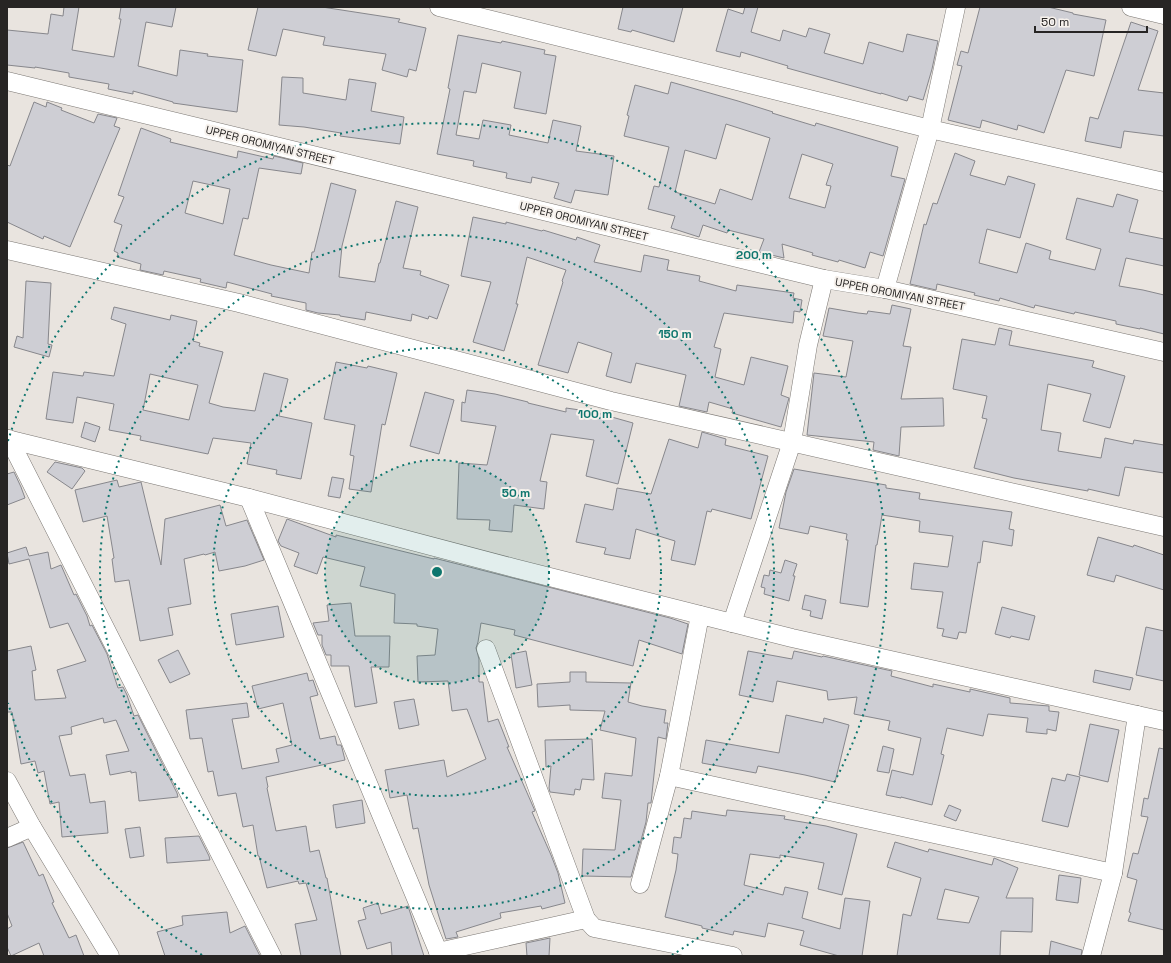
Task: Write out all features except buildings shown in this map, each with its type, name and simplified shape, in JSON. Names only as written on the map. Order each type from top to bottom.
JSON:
[{"type":"street","points":[[440,7],[930,129],[1164,182]]},
{"type":"street","points":[[885,289],[930,129],[956,7]]},
{"type":"street","points":[[1131,7],[1164,15]]},
{"type":"street","name":"UPPER OROMIYAN STREET","points":[[7,81],[824,279],[885,289],[1164,352]]},
{"type":"street","points":[[7,250],[239,303],[611,401],[1164,527]]},
{"type":"street","points":[[732,623],[792,442],[808,345],[824,279]]},
{"type":"street","points":[[8,439],[249,498],[514,568],[792,638],[1164,721]]},
{"type":"street","points":[[8,439],[272,956]]},
{"type":"street","points":[[249,498],[439,954],[586,919]]},
{"type":"street","points":[[640,884],[669,776],[700,615]]},
{"type":"street","points":[[486,649],[586,919],[594,928],[733,956]]},
{"type":"street","points":[[1091,956],[1112,873],[1137,715]]},
{"type":"street","points":[[669,776],[1112,873]]},
{"type":"street","points":[[7,781],[32,827],[110,956]]},
{"type":"street","points":[[7,838],[32,827]]}]
